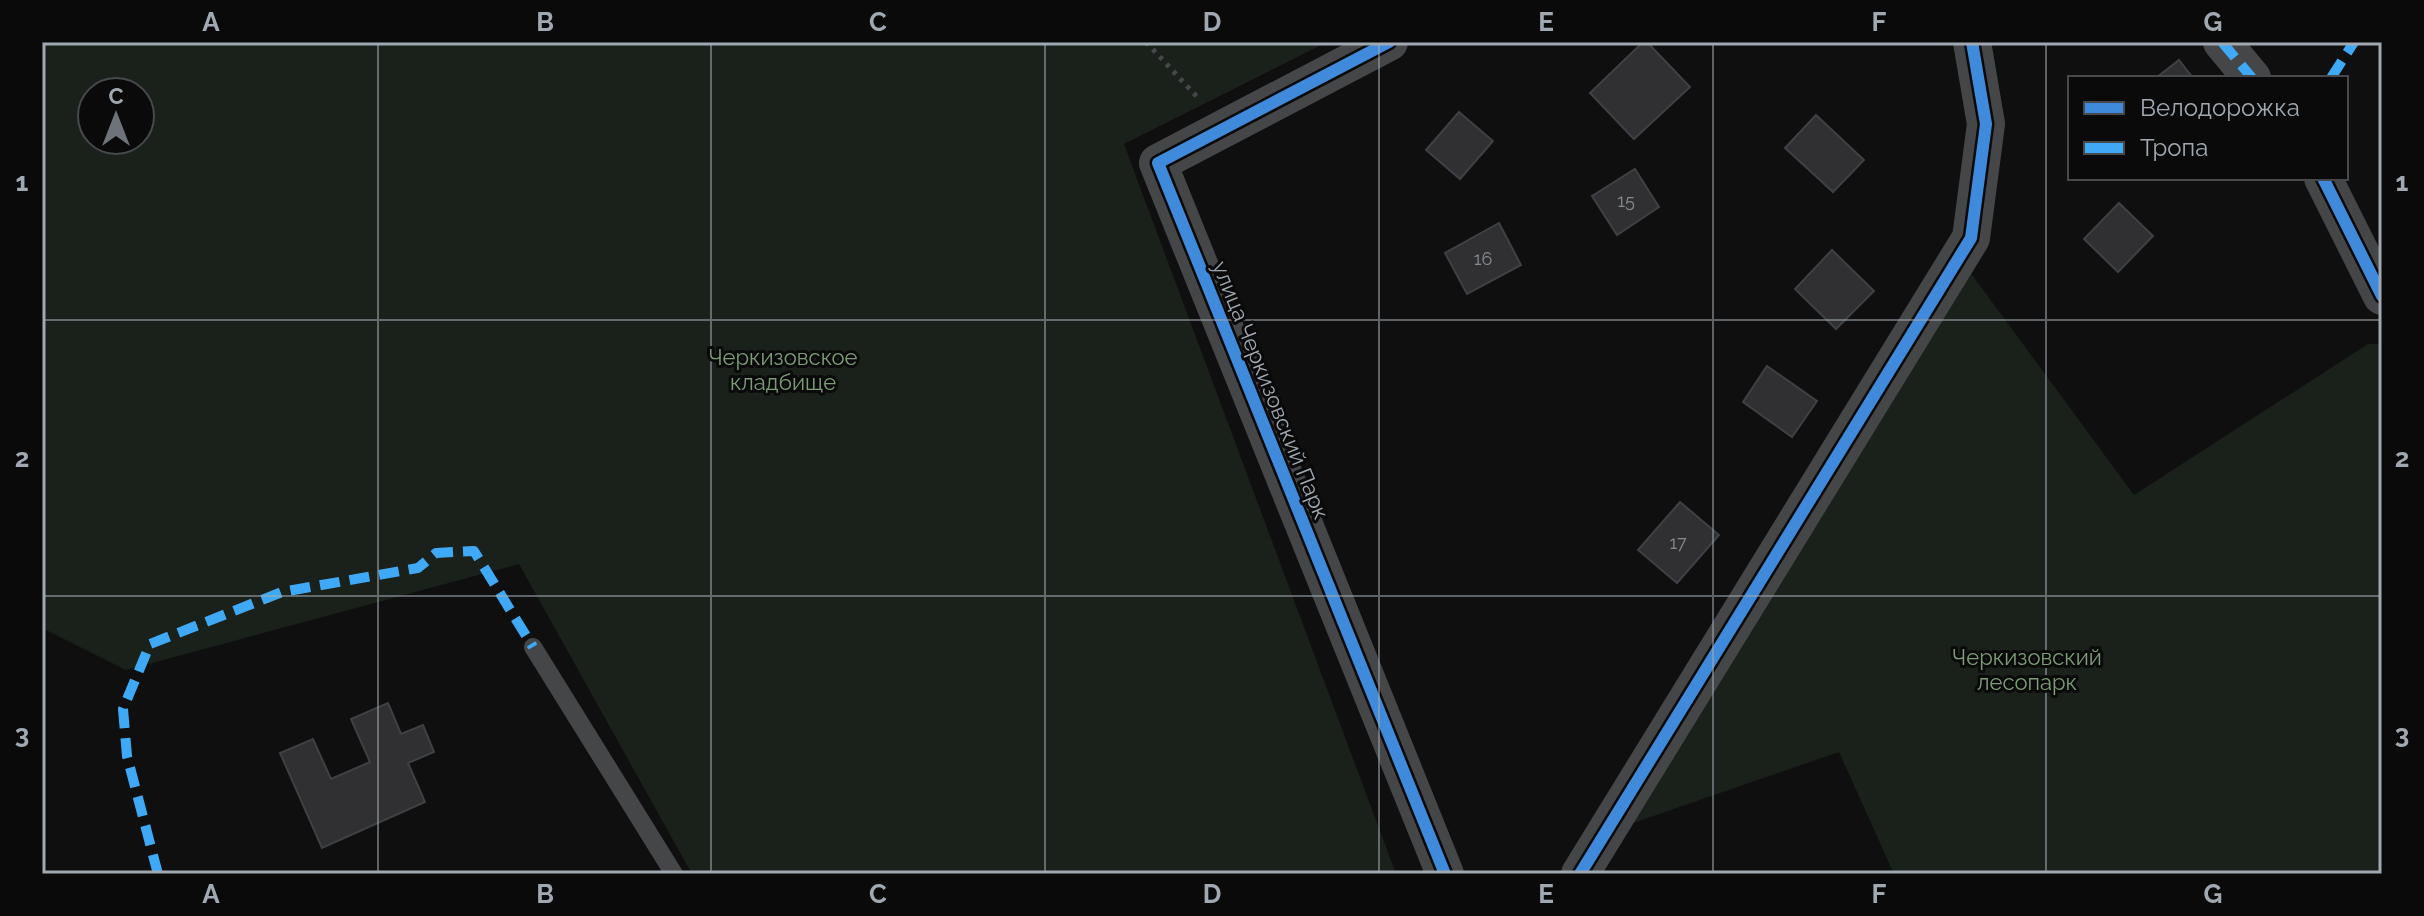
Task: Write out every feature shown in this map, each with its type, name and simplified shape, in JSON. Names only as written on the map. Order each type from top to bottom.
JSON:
[{"type":"street","name":"улица Черкизовский Парк","points":[[1389,42],[1158,163],[1445,874]]},
{"type":"street","points":[[1580,874],[1971,238],[1986,124],[1972,42]]},
{"type":"street","points":[[2222,42],[2250,76]]},
{"type":"street","points":[[2324,180],[2382,296]]},
{"type":"lane","points":[[533,647],[674,874]]},
{"type":"path","points":[[1146,42],[1226,128]]},
{"type":"green space","name":"Черкизовское кладбище","points":[[42,42],[1327,42],[1124,144],[1396,874],[692,874],[519,564],[126,670],[42,628]]},
{"type":"green space","name":"Черкизовский лесопарк","points":[[1967,268],[2134,495],[2368,344],[2378,344],[2382,353],[2382,874],[1894,874],[1839,752],[1587,839]]},
{"type":"building","points":[[1643,42],[1647,42],[1690,87],[1634,139],[1590,93]]},
{"type":"building","points":[[2179,60],[2191,76],[2159,76]]},
{"type":"building","points":[[1459,112],[1493,141],[1460,179],[1426,150]]},
{"type":"building","points":[[1816,115],[1864,160],[1833,192],[1785,148]]},
{"type":"building","points":[[1635,169],[1659,207],[1617,235],[1592,196]]},
{"type":"building","points":[[2119,203],[2153,236],[2118,272],[2084,239]]},
{"type":"building","points":[[1499,223],[1521,265],[1467,294],[1445,253]]},
{"type":"building","points":[[1832,250],[1874,291],[1836,329],[1795,289]]},
{"type":"building","points":[[1767,366],[1817,401],[1792,437],[1743,402]]},
{"type":"building","points":[[1680,502],[1719,535],[1677,583],[1638,550]]},
{"type":"building","points":[[388,703],[401,734],[423,725],[434,752],[408,763],[425,802],[322,848],[280,753],[313,739],[331,779],[370,762],[351,719]]},
{"type":"marked path","points":[[2222,42],[2250,76]]},
{"type":"marked path","points":[[2332,76],[2354,42]]},
{"type":"marked path","points":[[158,874],[127,756],[123,709],[150,644],[282,592],[418,568],[436,553],[474,551],[533,647]]},
{"type":"cycle path","points":[[1389,42],[1158,163],[1445,874]]},
{"type":"cycle path","points":[[1580,874],[1971,238],[1986,124],[1972,42]]},
{"type":"cycle path","points":[[2324,180],[2382,296]]}]
